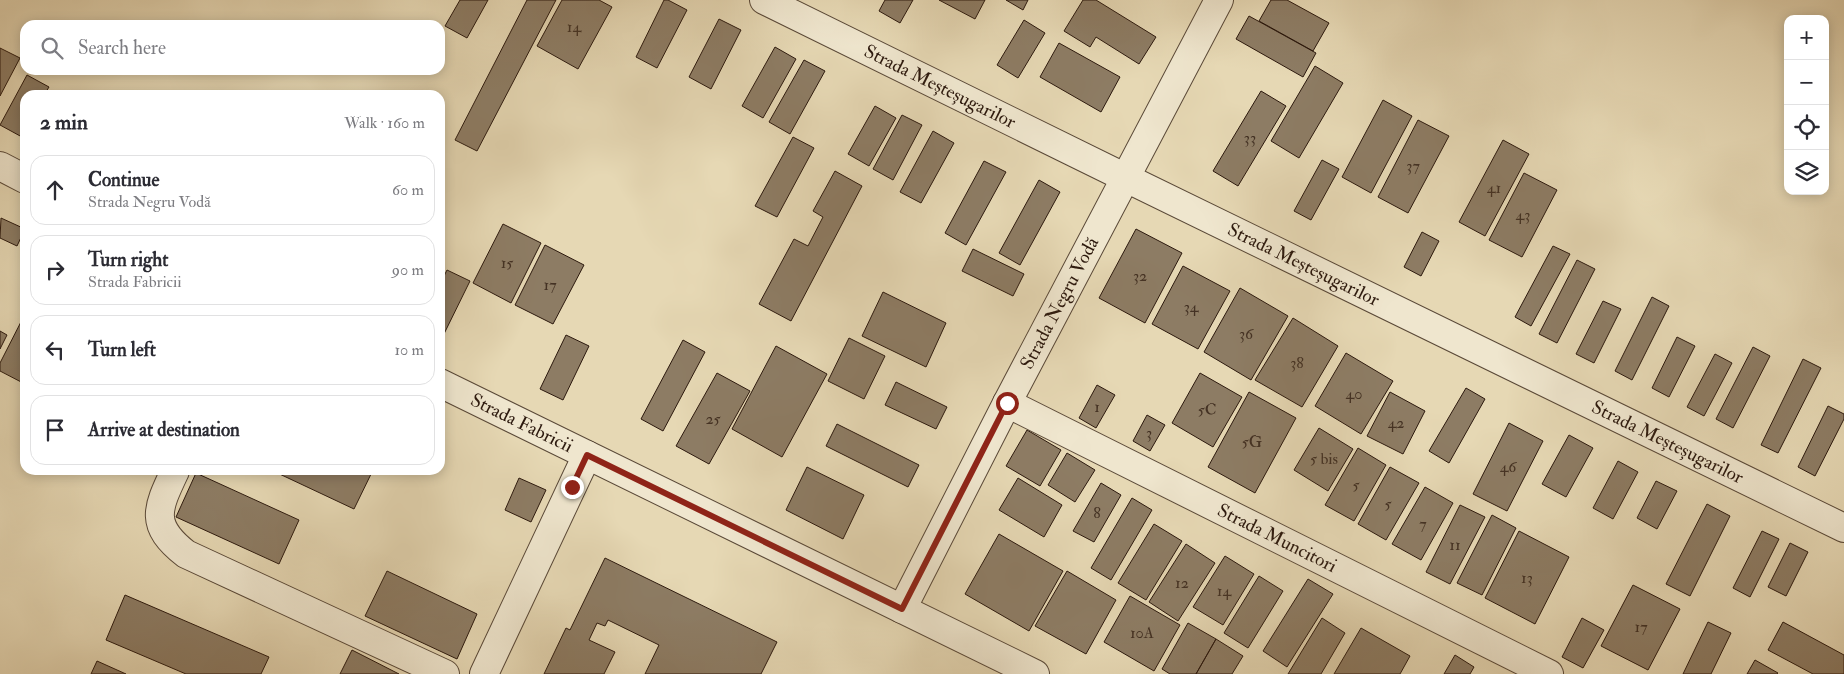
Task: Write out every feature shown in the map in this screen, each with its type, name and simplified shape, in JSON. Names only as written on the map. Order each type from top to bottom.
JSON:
[{"type":"street","name":"Strada Meșteșugarilor","points":[[764,0],[1844,528]]},
{"type":"street","name":"Strada Negru Vodă","points":[[902,609],[1007,403],[1219,0]]},
{"type":"street","name":"Strada Fabricii","points":[[445,385],[1035,674]]},
{"type":"street","name":"Strada Muncitori","points":[[1007,403],[1549,674]]},
{"type":"street","points":[[484,674],[587,455]]},
{"type":"street","points":[[173,475],[161,502],[160,516],[163,530],[170,542],[186,554],[445,674]]},
{"type":"building","points":[[460,0],[488,0],[467,38],[445,26]]},
{"type":"building","points":[[527,0],[556,0],[477,151],[455,140]]},
{"type":"building","points":[[562,0],[599,0],[612,7],[578,69],[537,46]]},
{"type":"building","points":[[664,0],[668,0],[687,10],[657,68],[636,57]]},
{"type":"building","points":[[885,0],[913,0],[900,23],[879,11]]},
{"type":"building","points":[[939,0],[985,0],[975,19]]},
{"type":"building","points":[[1006,0],[1028,0],[1023,10]]},
{"type":"building","points":[[1083,0],[1096,0],[1156,37],[1139,64],[1096,37],[1090,47],[1064,31]]},
{"type":"building","points":[[1271,0],[1287,0],[1329,23],[1313,51],[1259,21]]},
{"type":"building","points":[[1249,16],[1316,53],[1303,77],[1236,39]]},
{"type":"building","points":[[719,19],[741,30],[711,89],[689,77]]},
{"type":"building","points":[[1024,20],[1045,33],[1018,78],[997,65]]},
{"type":"building","points":[[1059,43],[1120,77],[1101,112],[1040,77]]},
{"type":"building","points":[[775,47],[796,59],[763,118],[742,106]]},
{"type":"building","points":[[0,48],[20,58],[0,96]]},
{"type":"building","points":[[804,60],[825,71],[790,134],[769,122]]},
{"type":"building","points":[[1315,66],[1343,83],[1299,158],[1271,141]]},
{"type":"building","points":[[27,75],[49,87],[47,90],[20,90],[20,136],[0,125]]},
{"type":"building","points":[[1261,91],[1286,106],[1238,186],[1213,171]]},
{"type":"building","points":[[1383,100],[1412,116],[1371,193],[1342,177]]},
{"type":"building","points":[[875,106],[896,118],[869,166],[848,154]]},
{"type":"building","points":[[902,115],[922,125],[893,180],[873,169]]},
{"type":"building","points":[[1418,120],[1449,136],[1408,213],[1378,197]]},
{"type":"building","points":[[933,131],[954,143],[921,203],[900,192]]},
{"type":"building","points":[[793,137],[814,148],[777,217],[755,206]]},
{"type":"building","points":[[1503,140],[1529,154],[1485,236],[1459,222]]},
{"type":"building","points":[[1322,160],[1339,169],[1311,220],[1294,211]]},
{"type":"building","points":[[984,161],[1006,172],[966,245],[945,233]]},
{"type":"building","points":[[835,171],[862,186],[791,321],[759,304],[794,239],[808,246],[823,217],[813,211]]},
{"type":"building","points":[[1524,173],[1557,190],[1522,257],[1489,240]]},
{"type":"building","points":[[1039,180],[1060,192],[1020,265],[999,253]]},
{"type":"building","points":[[1,218],[20,227],[20,240],[17,246],[0,238]]},
{"type":"building","points":[[503,224],[541,243],[511,303],[473,283]]},
{"type":"building","points":[[1136,229],[1182,253],[1145,323],[1099,298]]},
{"type":"building","points":[[1422,232],[1439,241],[1421,276],[1404,267]]},
{"type":"building","points":[[545,245],[584,265],[553,324],[515,305]]},
{"type":"building","points":[[1553,246],[1570,254],[1531,326],[1515,317]]},
{"type":"building","points":[[973,249],[1024,274],[1013,296],[962,271]]},
{"type":"building","points":[[1577,260],[1595,269],[1557,343],[1539,334]]},
{"type":"building","points":[[1183,266],[1230,291],[1198,349],[1152,324]]},
{"type":"building","points":[[447,270],[470,281],[445,332],[445,274]]},
{"type":"building","points":[[1240,288],[1288,316],[1251,380],[1204,352]]},
{"type":"building","points":[[883,292],[946,323],[926,367],[862,336]]},
{"type":"building","points":[[1652,297],[1669,306],[1632,380],[1615,371]]},
{"type":"building","points":[[1603,301],[1621,309],[1594,363],[1576,354]]},
{"type":"building","points":[[1293,318],[1338,346],[1302,407],[1255,380]]},
{"type":"building","points":[[20,324],[20,381],[0,371],[0,363]]},
{"type":"building","points":[[0,331],[7,335],[0,349]]},
{"type":"building","points":[[566,335],[589,346],[563,400],[540,389]]},
{"type":"building","points":[[1677,337],[1695,346],[1669,397],[1652,388]]},
{"type":"building","points":[[849,338],[885,356],[864,399],[828,381]]},
{"type":"building","points":[[683,340],[705,352],[663,431],[641,419]]},
{"type":"building","points":[[776,346],[827,374],[782,457],[732,429]]},
{"type":"building","points":[[1753,347],[1770,356],[1733,428],[1716,419]]},
{"type":"building","points":[[1346,353],[1393,381],[1361,434],[1315,406]]},
{"type":"building","points":[[1715,354],[1732,363],[1704,416],[1687,407]]},
{"type":"building","points":[[1803,359],[1821,368],[1778,453],[1761,445]]},
{"type":"building","points":[[717,373],[750,391],[709,464],[676,446]]},
{"type":"building","points":[[1200,373],[1242,397],[1213,447],[1172,423]]},
{"type":"building","points":[[896,382],[947,407],[936,429],[885,405]]},
{"type":"building","points":[[1097,385],[1115,395],[1096,428],[1079,418]]},
{"type":"building","points":[[1466,388],[1485,399],[1449,463],[1429,451]]},
{"type":"building","points":[[1249,392],[1296,418],[1255,493],[1208,467]]},
{"type":"building","points":[[1390,392],[1425,411],[1403,454],[1367,436]]},
{"type":"building","points":[[1828,406],[1844,414],[1844,419],[1815,476],[1798,467]]},
{"type":"building","points":[[1147,415],[1165,425],[1150,451],[1133,441]]},
{"type":"building","points":[[1509,423],[1543,441],[1507,511],[1473,494]]},
{"type":"building","points":[[837,424],[919,465],[908,487],[826,446]]},
{"type":"building","points":[[1319,428],[1353,449],[1328,491],[1294,470]]},
{"type":"building","points":[[1027,430],[1061,450],[1040,486],[1006,466]]},
{"type":"building","points":[[1569,435],[1593,448],[1566,497],[1542,484]]},
{"type":"building","points":[[1358,448],[1386,465],[1354,521],[1325,505]]},
{"type":"building","points":[[1067,453],[1095,470],[1075,502],[1048,485]]},
{"type":"building","points":[[1618,461],[1638,472],[1613,519],[1593,508]]},
{"type":"building","points":[[807,467],[864,495],[843,539],[786,510]]},
{"type":"building","points":[[1390,467],[1419,483],[1386,540],[1358,524]]},
{"type":"building","points":[[195,475],[200,475],[299,520],[279,564],[176,517]]},
{"type":"building","points":[[282,475],[371,475],[354,509]]},
{"type":"building","points":[[519,478],[546,490],[531,522],[505,510]]},
{"type":"building","points":[[1018,478],[1062,505],[1044,537],[999,510]]},
{"type":"building","points":[[1656,481],[1677,491],[1657,529],[1637,518]]},
{"type":"building","points":[[1101,483],[1121,495],[1094,542],[1073,531]]},
{"type":"building","points":[[1425,487],[1453,503],[1421,560],[1392,544]]},
{"type":"building","points":[[1132,498],[1152,510],[1111,580],[1091,568]]},
{"type":"building","points":[[1707,504],[1730,516],[1690,596],[1666,584]]},
{"type":"building","points":[[1460,505],[1485,517],[1450,584],[1426,572]]},
{"type":"building","points":[[1492,515],[1516,528],[1482,595],[1457,583]]},
{"type":"building","points":[[1154,524],[1182,541],[1146,600],[1118,583]]},
{"type":"building","points":[[1519,531],[1569,557],[1535,624],[1485,598]]},
{"type":"building","points":[[1762,531],[1779,539],[1750,597],[1733,588]]},
{"type":"building","points":[[999,534],[1063,571],[1029,631],[965,594]]},
{"type":"building","points":[[1790,543],[1808,552],[1786,596],[1768,587]]},
{"type":"building","points":[[1186,544],[1215,563],[1178,621],[1149,602]]},
{"type":"building","points":[[1225,556],[1254,574],[1223,625],[1193,607]]},
{"type":"building","points":[[605,558],[777,642],[761,674],[645,674],[659,645],[608,620],[605,626],[597,623],[589,640],[615,652],[604,674],[544,674],[566,628],[570,630]]},
{"type":"building","points":[[387,571],[477,614],[457,659],[365,616]]},
{"type":"building","points":[[1067,571],[1116,600],[1086,654],[1035,626]]},
{"type":"building","points":[[1259,576],[1283,591],[1248,648],[1224,633]]},
{"type":"building","points":[[1308,579],[1333,594],[1287,667],[1263,651]]},
{"type":"building","points":[[1633,585],[1680,609],[1648,670],[1601,646]]},
{"type":"building","points":[[125,595],[269,657],[261,674],[186,674],[106,640]]},
{"type":"building","points":[[1130,596],[1180,625],[1154,671],[1104,642]]},
{"type":"building","points":[[1322,618],[1345,633],[1321,674],[1288,674]]},
{"type":"building","points":[[1582,618],[1604,630],[1583,668],[1562,657]]},
{"type":"building","points":[[1708,622],[1731,633],[1711,674],[1683,674]]},
{"type":"building","points":[[1783,622],[1844,655],[1844,674],[1813,674],[1768,650]]},
{"type":"building","points":[[1188,623],[1216,639],[1196,674],[1170,674],[1162,669]]},
{"type":"building","points":[[1361,628],[1410,656],[1400,674],[1334,674]]},
{"type":"building","points":[[1216,639],[1243,656],[1232,674],[1196,674]]},
{"type":"building","points":[[352,650],[399,674],[340,674]]},
{"type":"building","points":[[1455,655],[1474,667],[1470,674],[1444,674]]},
{"type":"building","points":[[1755,660],[1778,673],[1747,674]]},
{"type":"building","points":[[97,661],[126,674],[91,674]]},
{"type":"route","points":[[572,487],[587,455],[902,609],[1007,403]]}]
